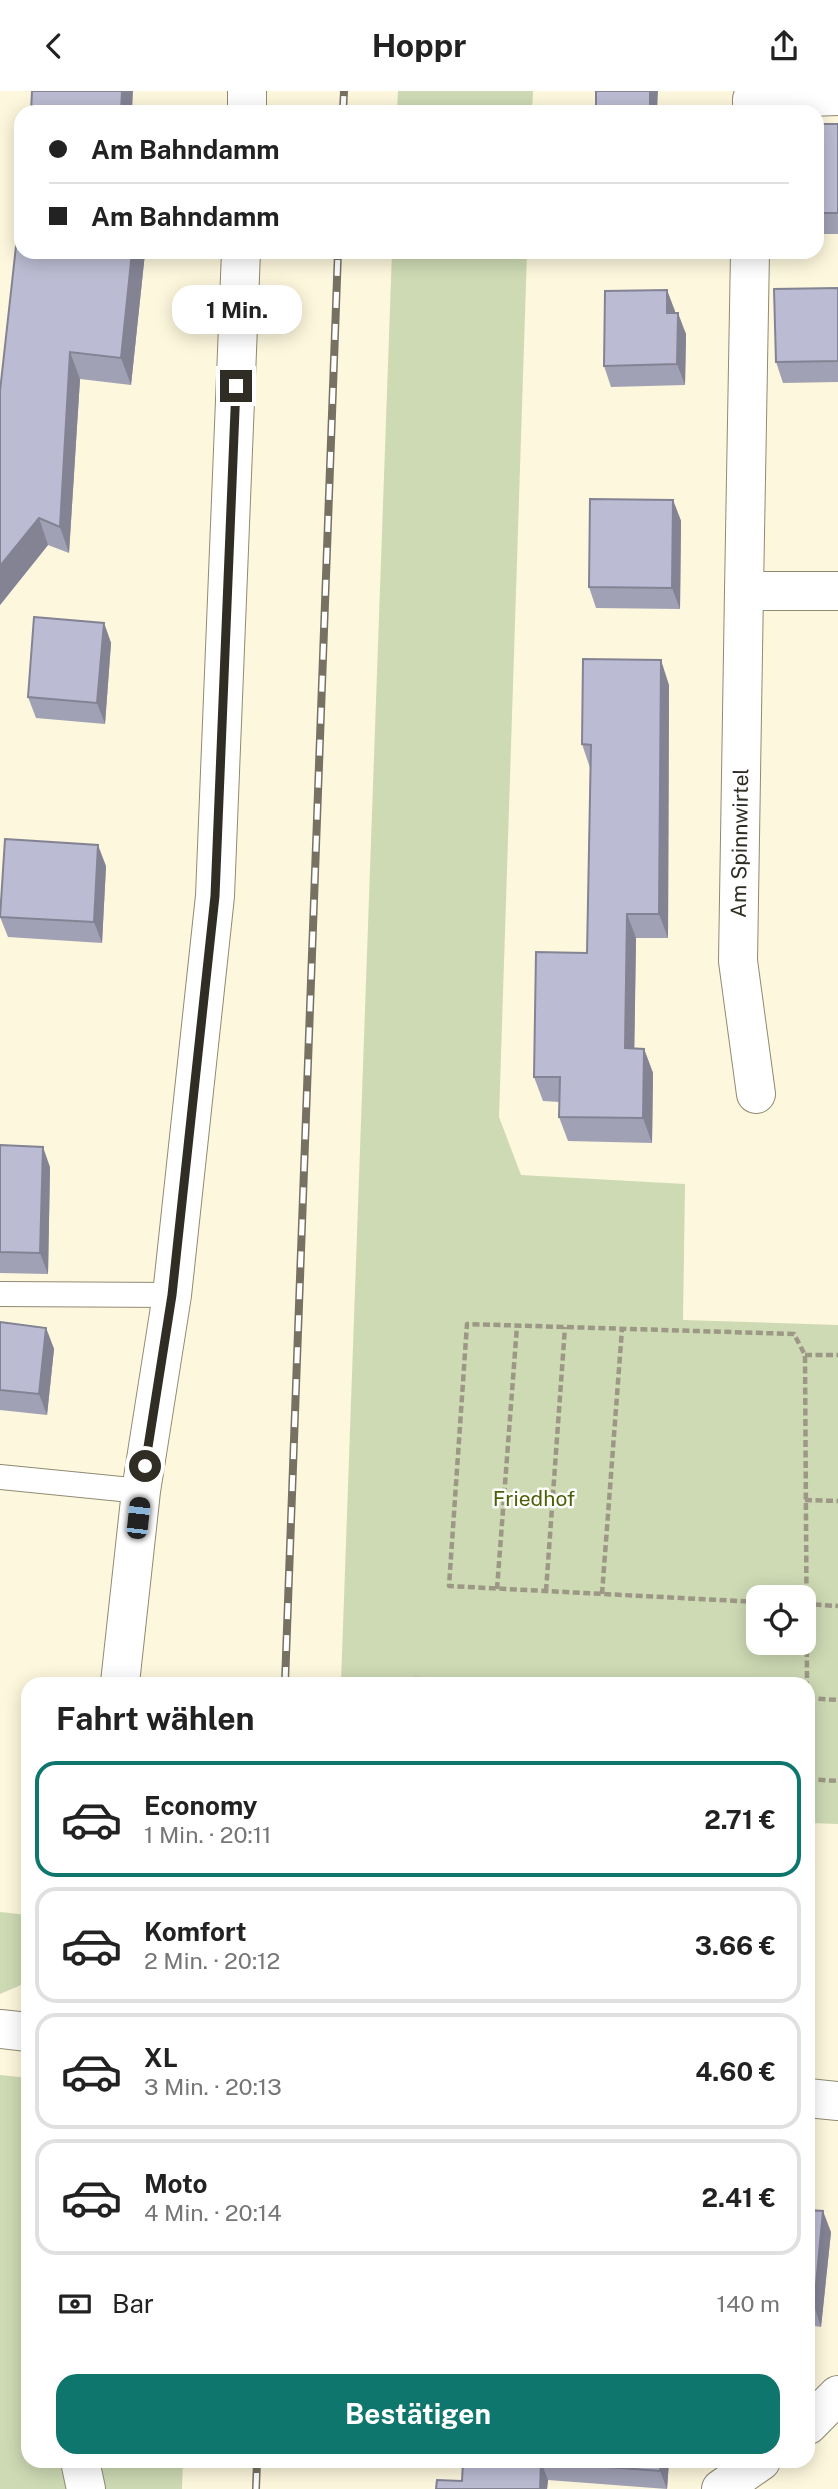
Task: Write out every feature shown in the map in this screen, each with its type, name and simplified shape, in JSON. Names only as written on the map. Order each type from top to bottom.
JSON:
[{"type":"street","points":[[752,105],[752,99],[838,96]]},
{"type":"street","points":[[121,1677],[141,1491],[172,1295],[215,896],[241,259]]},
{"type":"street","name":"Am Spinnwirtel","points":[[750,259],[738,961],[756,1094]]},
{"type":"street","points":[[744,591],[838,591]]},
{"type":"street","points":[[0,2029],[21,2031]]},
{"type":"street","points":[[815,2099],[838,2101]]},
{"type":"street","points":[[815,2418],[838,2395]]},
{"type":"street","points":[[82,2468],[86,2489]]},
{"type":"street","points":[[721,2489],[751,2468]]},
{"type":"lane","points":[[0,1294],[172,1295]]},
{"type":"lane","points":[[0,1477],[141,1491]]},
{"type":"path","points":[[746,1601],[449,1586],[467,1324],[794,1334],[805,1355],[804,1585]]},
{"type":"path","points":[[497,1589],[517,1326]]},
{"type":"path","points":[[546,1591],[565,1327]]},
{"type":"path","points":[[602,1594],[622,1329]]},
{"type":"path","points":[[805,1355],[838,1355]]},
{"type":"path","points":[[805,1500],[838,1501]]},
{"type":"path","points":[[816,1605],[838,1606]]},
{"type":"path","points":[[806,1655],[807,1677]]},
{"type":"path","points":[[815,1698],[838,1700]]},
{"type":"path","points":[[815,1779],[838,1781]]},
{"type":"green space","points":[[398,91],[533,91],[532,105],[397,105]]},
{"type":"green space","name":"Friedhof","points":[[392,259],[527,259],[499,1117],[521,1175],[685,1184],[683,1320],[838,1325],[838,1824],[815,1823],[815,1677],[341,1677]]},
{"type":"green space","points":[[0,1912],[21,1914],[21,1985],[0,1994]]},
{"type":"green space","points":[[0,2075],[21,2077],[21,2468],[183,2468],[182,2489],[0,2489]]},
{"type":"building","points":[[32,91],[122,91],[121,105],[31,105]]},
{"type":"building","points":[[596,91],[650,91],[650,105],[596,105]]},
{"type":"building","points":[[824,124],[838,124],[838,213],[824,213]]},
{"type":"building","points":[[15,259],[131,259],[121,358],[70,352],[60,527],[39,518],[0,566],[0,391]]},
{"type":"building","points":[[838,288],[838,361],[776,362],[774,289]]},
{"type":"building","points":[[667,290],[667,313],[678,313],[677,364],[604,366],[605,291]]},
{"type":"building","points":[[590,499],[673,500],[672,588],[589,587]]},
{"type":"building","points":[[34,617],[104,623],[97,703],[28,697]]},
{"type":"building","points":[[583,659],[661,660],[659,914],[627,914],[625,1048],[644,1049],[643,1118],[559,1117],[560,1077],[534,1077],[536,952],[587,953],[591,745],[582,744]]},
{"type":"building","points":[[5,839],[98,845],[94,922],[0,917]]},
{"type":"building","points":[[0,1145],[43,1147],[40,1253],[0,1252]]},
{"type":"building","points":[[0,1322],[46,1328],[39,1394],[0,1390]]},
{"type":"building","points":[[815,2210],[823,2211],[815,2295]]},
{"type":"building","points":[[463,2468],[541,2468],[540,2489],[436,2489],[437,2480],[462,2481]]},
{"type":"building","points":[[620,2468],[660,2468],[660,2471]]},
{"type":"railway","points":[[343,105],[344,91]]},
{"type":"railway","points":[[285,1677],[338,259]]},
{"type":"railway","points":[[256,2489],[257,2468]]},
{"type":"route","points":[[145,1466],[172,1295],[215,896],[236,386]]}]
